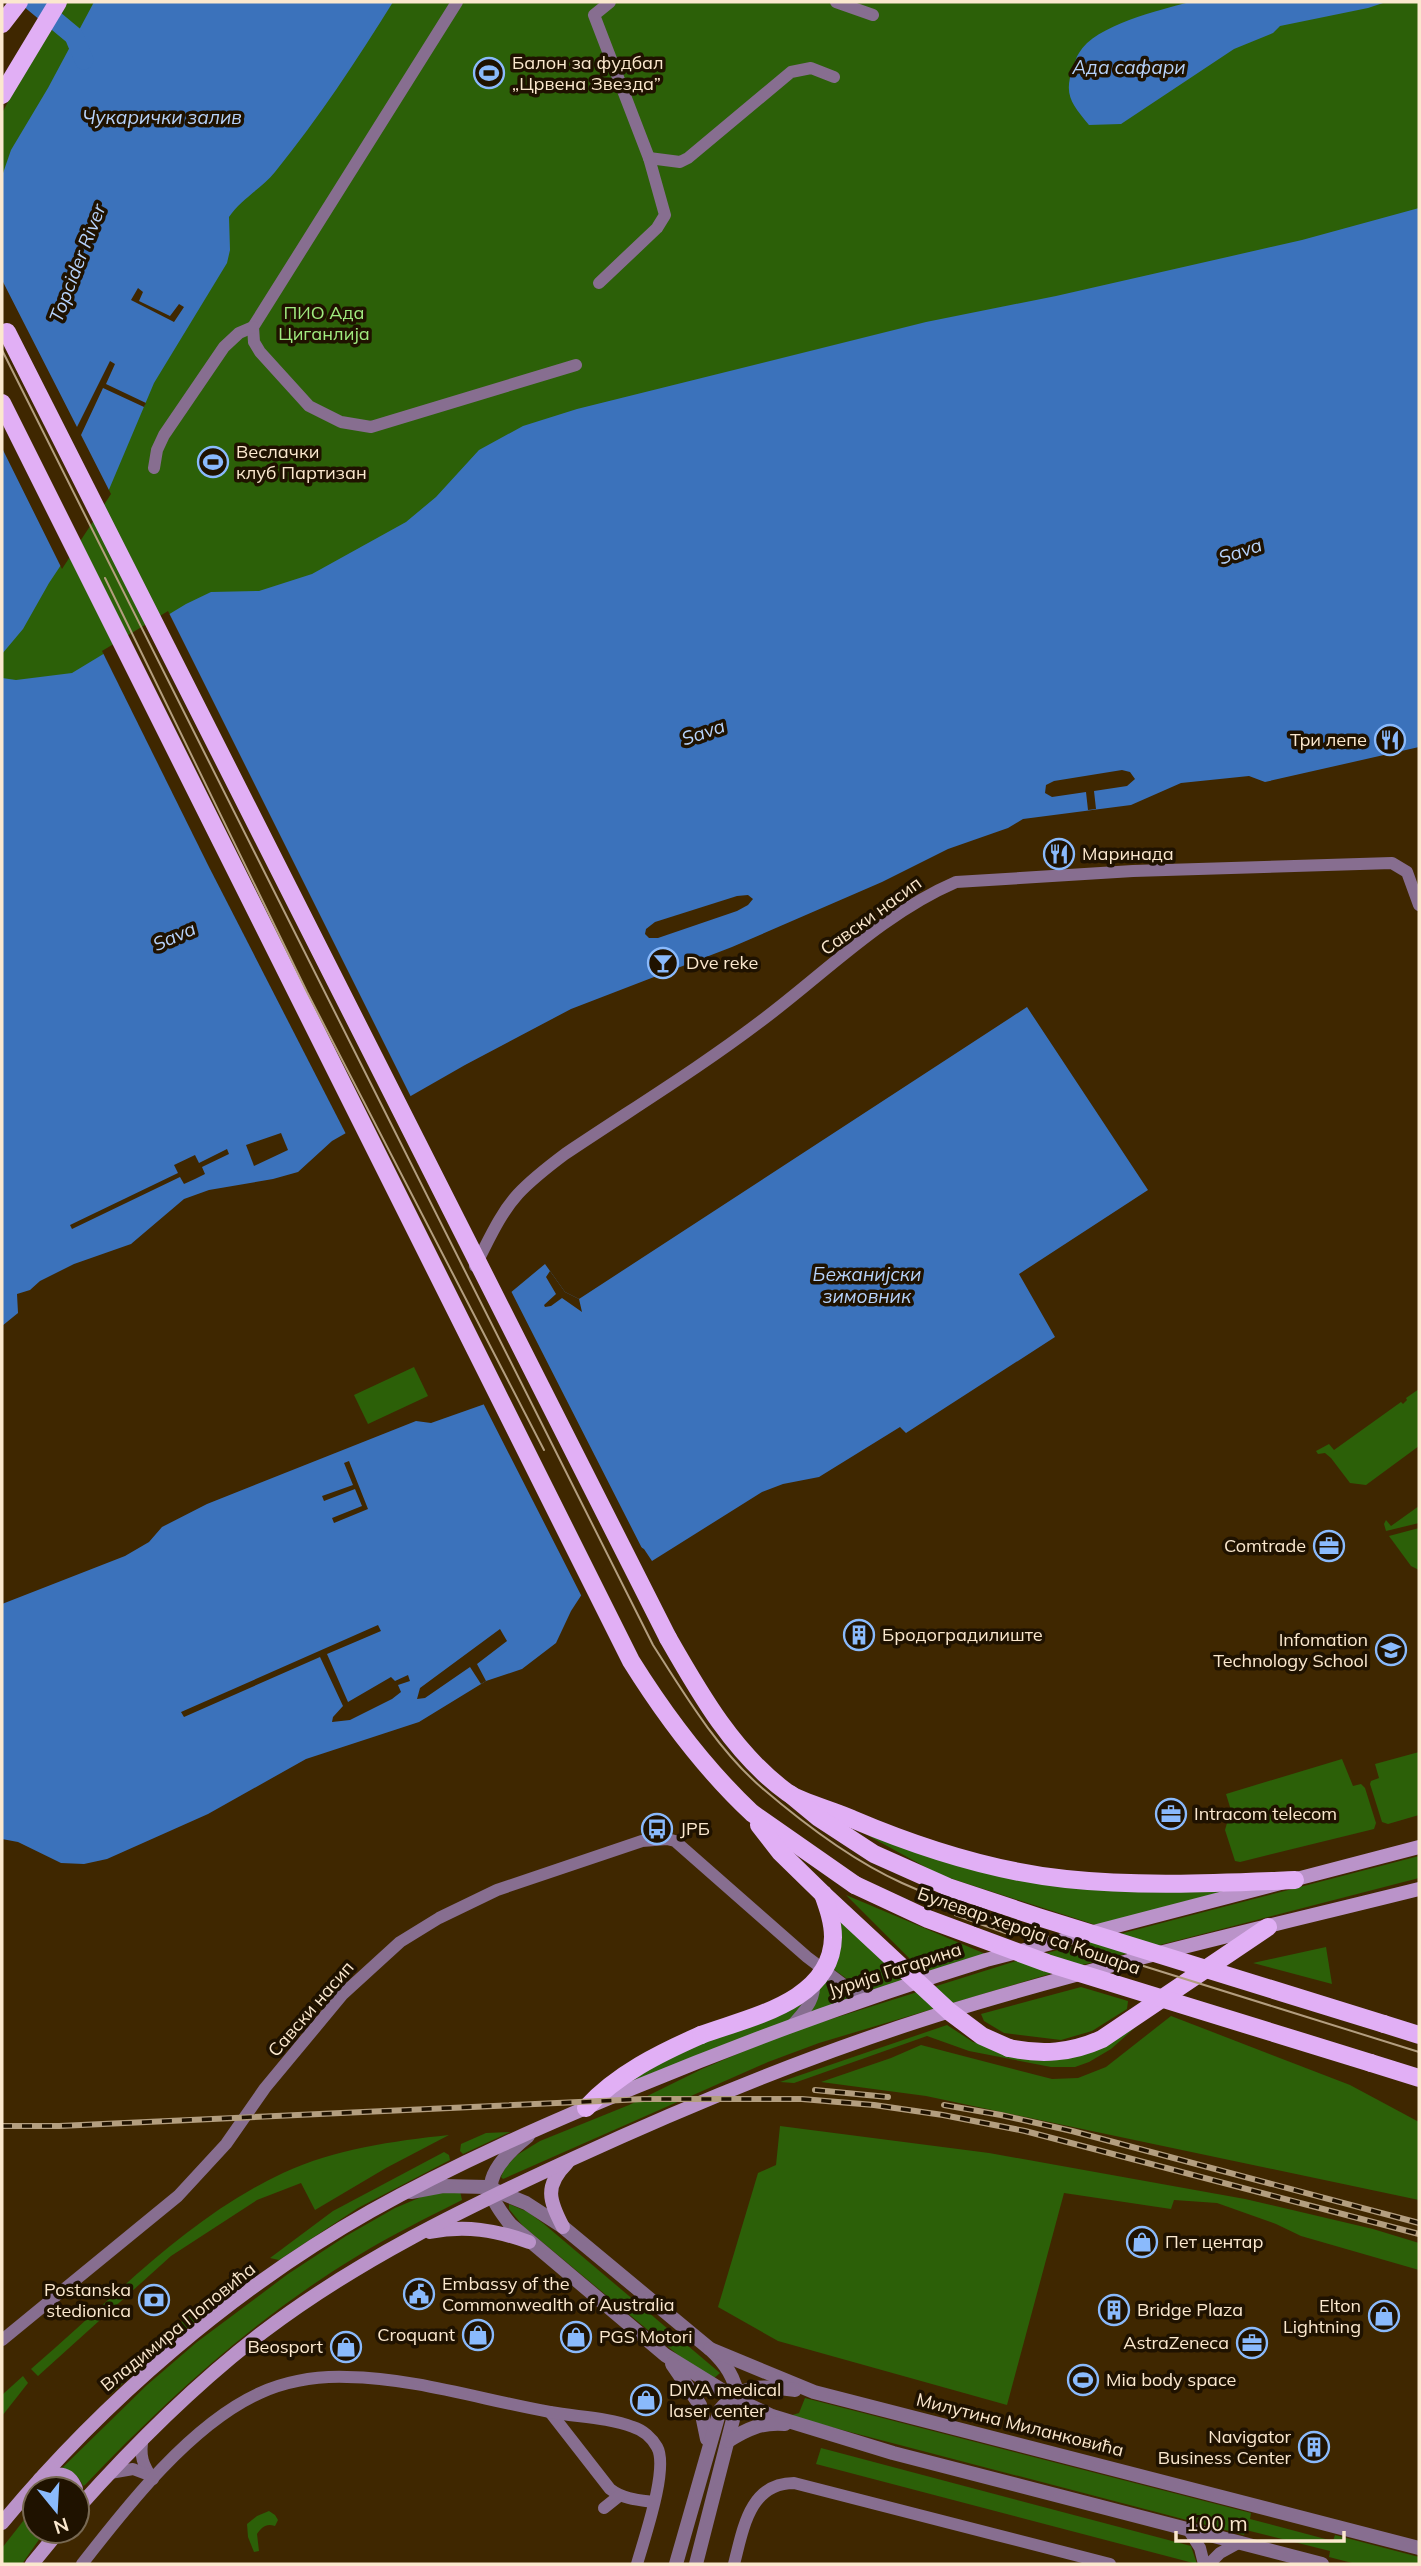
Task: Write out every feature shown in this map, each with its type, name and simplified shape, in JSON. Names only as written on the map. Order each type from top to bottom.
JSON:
[{"type":"main road","points":[[2,24],[19,2]]},
{"type":"main road","points":[[2,95],[58,2]]},
{"type":"main road","name":"Булевар хероја са Кошара","points":[[2,321],[668,1639],[736,1744],[819,1818],[874,1854],[948,1887],[1419,2035]]},
{"type":"main road","name":"Булевар хероја са Кошара","points":[[2,403],[631,1661],[687,1745],[752,1813],[841,1877],[928,1919],[1047,1963],[1419,2078]]},
{"type":"main road","points":[[790,1794],[923,1847],[1030,1873],[1125,1882],[1294,1880]]},
{"type":"main road","points":[[752,1813],[780,1852],[950,2012],[982,2036],[1009,2048],[1054,2053],[1093,2043],[1141,2015],[1268,1927]]},
{"type":"main road","name":"Јурија Гагарина","points":[[405,2193],[586,2108],[793,2024],[868,1997],[986,1960],[1419,1847]]},
{"type":"main road","points":[[91,2493],[185,2396],[263,2332],[330,2285],[411,2235],[495,2192],[727,2090],[885,2033],[1030,1988],[1419,1889]]},
{"type":"main road","points":[[586,2108],[607,2087],[671,2048],[779,2007],[801,1994],[815,1981],[828,1959],[833,1941],[831,1919],[823,1894]]},
{"type":"main road","points":[[1384,2024],[1419,2028]]},
{"type":"main road","points":[[563,2227],[550,2194],[558,2174],[570,2160]]},
{"type":"main road","name":"Владимира Поповића","points":[[43,2475],[112,2405],[210,2322],[297,2257],[405,2193]]},
{"type":"main road","points":[[411,2235],[464,2228],[492,2231],[529,2242]]},
{"type":"main road","name":"Владимира Поповића","points":[[2,2522],[21,2500]]},
{"type":"main road","points":[[32,2564],[48,2545]]},
{"type":"street","points":[[154,468],[157,450],[164,435],[232,338],[253,327],[457,2]]},
{"type":"street","points":[[588,2],[649,158],[665,215],[657,228],[599,283]]},
{"type":"street","points":[[594,15],[610,2]]},
{"type":"street","points":[[836,2],[873,15]]},
{"type":"street","points":[[649,158],[680,162],[688,158],[791,72],[811,68],[834,77]]},
{"type":"street","points":[[253,327],[254,342],[260,352],[309,406],[341,422],[371,427],[576,365]]},
{"type":"street","name":"Савски насип","points":[[474,1270],[493,1231],[516,1196],[546,1169],[739,1038],[883,924],[929,895],[956,882],[1120,871],[1392,863],[1407,873],[1419,905]]},
{"type":"street","name":"Савски насип","points":[[2,2340],[178,2196],[226,2144],[265,2088],[343,1994],[369,1969],[419,1929],[478,1898],[580,1860],[642,1841],[667,1839],[681,1845],[807,1957],[848,1988],[868,1997]]},
{"type":"street","points":[[793,2024],[810,2005],[815,1990],[814,1974],[807,1957]]},
{"type":"street","points":[[537,2129],[505,2157],[498,2169],[495,2192],[510,2224],[665,2355],[736,2397],[800,2426],[893,2453],[1322,2564]]},
{"type":"street","points":[[405,2193],[443,2186],[495,2192],[526,2203],[563,2227],[710,2349],[726,2366],[736,2397],[728,2441],[696,2564]]},
{"type":"street","name":"Милутина Миланковића","points":[[710,2349],[814,2392],[1419,2548]]},
{"type":"street","points":[[665,2355],[700,2405],[708,2448]]},
{"type":"street","points":[[82,2564],[152,2477],[199,2435],[238,2405],[259,2394],[296,2381],[325,2377],[379,2379],[634,2427],[651,2438],[662,2461],[637,2564]]},
{"type":"street","name":"Милутина Миланковића","points":[[736,2397],[749,2389],[762,2388],[814,2392]]},
{"type":"street","points":[[676,2564],[718,2412],[736,2397]]},
{"type":"street","points":[[550,2412],[619,2496],[653,2502]]},
{"type":"street","points":[[728,2441],[761,2424],[800,2426]]},
{"type":"street","points":[[143,2438],[143,2464],[152,2477]]},
{"type":"street","points":[[109,2473],[133,2469],[152,2477]]},
{"type":"street","points":[[734,2564],[745,2523],[754,2503],[771,2487],[794,2483],[1111,2564]]},
{"type":"street","points":[[604,2508],[619,2496]]},
{"type":"street","points":[[1188,2529],[1207,2564],[1240,2542]]},
{"type":"green space","name":"ПИО Ада Циганлија","points":[[61,2],[1419,2],[1419,298],[2,768],[2,113]]},
{"type":"green space","points":[[414,1367],[428,1396],[368,1424],[354,1395]]},
{"type":"green space","points":[[1419,1389],[1419,1446],[1366,1485],[1350,1483],[1331,1458],[1316,1451],[1329,1444],[1334,1450],[1401,1402],[1403,1404],[1406,1398]]},
{"type":"green space","points":[[1419,1506],[1419,1523],[1386,1531],[1386,1520],[1391,1526]]},
{"type":"green space","points":[[1419,1528],[1419,1570],[1411,1566],[1389,1536]]},
{"type":"green space","points":[[1419,1752],[1419,1815],[1388,1824],[1382,1822],[1370,1784],[1379,1778],[1375,1764]]},
{"type":"green space","points":[[1342,1759],[1353,1786],[1361,1784],[1365,1788],[1376,1823],[1374,1829],[1235,1861],[1225,1830],[1227,1823],[1234,1820],[1226,1794]]},
{"type":"green space","points":[[867,1835],[976,1870],[1233,1889],[1096,1925],[940,1875]]},
{"type":"green space","points":[[1419,1856],[1419,1878],[1063,1970],[819,2043],[768,2062],[503,2179],[501,2177],[517,2155],[540,2141],[629,2105],[702,2069],[787,2033],[1016,1961]]},
{"type":"green space","points":[[846,1895],[988,1955],[925,1974]]},
{"type":"green space","points":[[836,1916],[903,1981],[865,1992],[832,1968]]},
{"type":"green space","points":[[1326,1947],[1332,1984],[1253,1963]]},
{"type":"green space","points":[[828,1979],[854,1998],[806,2015],[821,1983]]},
{"type":"green space","points":[[1081,1987],[1128,2001],[1127,2009],[1092,2031],[1061,2040],[1004,2033],[984,2021],[981,2014]]},
{"type":"green space","points":[[806,1999],[790,2020],[627,2086],[624,2082],[679,2052]]},
{"type":"green space","points":[[1148,2016],[1111,2049],[1075,2067],[1051,2067],[969,2051],[927,2036],[794,2083],[780,2082],[947,2025],[973,2042],[1029,2056]]},
{"type":"green space","points":[[1171,2016],[1350,2085],[1419,2122],[1419,2200],[926,2096],[821,2082],[921,2045],[1052,2079],[1078,2078],[1106,2067]]},
{"type":"green space","points":[[780,2126],[989,2153],[1245,2199],[1373,2229],[1419,2243],[1419,2270],[1301,2236],[1217,2203],[1174,2200],[1171,2209],[1064,2193],[1007,2405],[778,2341],[718,2307],[758,2173],[776,2165]]},
{"type":"green space","points":[[510,2132],[463,2154],[460,2151],[461,2144],[486,2133]]},
{"type":"green space","points":[[449,2135],[315,2210],[301,2183],[257,2200],[171,2256],[38,2376],[31,2369],[151,2262],[214,2213],[247,2192],[283,2173],[344,2152],[386,2143]]},
{"type":"green space","points":[[444,2152],[449,2155],[450,2160],[358,2208],[279,2260],[270,2258],[333,2211]]},
{"type":"green space","points":[[460,2191],[462,2200],[359,2255],[284,2305],[214,2361],[91,2479],[91,2475],[75,2475],[61,2469],[147,2385],[197,2342],[288,2274],[346,2236],[395,2208],[426,2195]]},
{"type":"green space","points":[[509,2204],[528,2212],[544,2224],[720,2373],[713,2379],[684,2360],[523,2226],[509,2209]]},
{"type":"green space","points":[[246,2272],[252,2278],[176,2336],[112,2393],[107,2387],[172,2329]]},
{"type":"green space","points":[[23,2376],[28,2383],[2,2416],[2,2395]]},
{"type":"green space","points":[[805,2398],[1251,2513],[1250,2519],[1333,2541],[1335,2535],[1419,2557],[1419,2564],[1356,2564],[1329,2557],[1330,2551],[1246,2530],[1244,2535],[789,2416],[799,2413]]},
{"type":"green space","points":[[821,2448],[1191,2546],[1197,2564],[816,2464]]},
{"type":"green space","points":[[269,2511],[278,2520],[275,2526],[267,2525],[257,2534],[259,2551],[254,2552],[248,2537],[247,2524]]},
{"type":"green space","points":[[21,2524],[21,2545],[35,2545],[22,2564],[2,2564],[2,2548]]},
{"type":"water","name":"Чукарички залив","points":[[94,2],[393,2],[337,89],[291,152],[229,217],[230,250],[227,263],[154,383],[105,499],[49,583],[23,629],[2,654],[2,176],[11,150]]},
{"type":"water","name":"Ада сафари","points":[[1190,2],[1386,2],[1280,26],[1273,33],[1234,49],[1121,124],[1089,125],[1074,105],[1069,92],[1076,58],[1087,43],[1099,34],[1129,20]]},
{"type":"water","name":"Sava","points":[[1419,208],[1419,747],[1265,782],[1249,776],[1181,783],[1131,805],[1023,819],[1008,828],[948,849],[882,882],[732,947],[571,1009],[465,1065],[332,1141],[298,1172],[209,1190],[184,1199],[131,1244],[74,1264],[40,1281],[30,1290],[17,1294],[18,1313],[2,1326],[2,678],[16,680],[72,673],[186,604],[211,592],[259,591],[312,574],[406,522],[436,497],[479,450],[523,426],[577,409],[926,322],[1056,296],[1302,240]]},
{"type":"water","name":"Бежанијски зимовник","points":[[1027,1007],[1148,1190],[1019,1274],[1055,1337],[906,1433],[900,1427],[819,1477],[783,1484],[762,1492],[652,1561],[644,1549],[627,1539],[614,1545],[571,1611],[556,1643],[522,1669],[486,1681],[419,1722],[306,1759],[208,1814],[107,1859],[84,1864],[61,1863],[18,1842],[2,1839],[2,1604],[125,1556],[149,1542],[162,1527],[207,1504],[416,1421],[431,1423],[497,1399],[526,1376],[504,1298],[545,1264],[565,1292],[579,1299]]},
{"type":"pier","points":[[2,280],[77,427],[110,361],[115,364],[106,384],[146,403],[144,407],[103,388],[81,435],[111,494],[62,569],[2,448]]},
{"type":"pier","points":[[138,288],[143,292],[139,301],[170,316],[179,304],[184,307],[174,322],[131,300]]},
{"type":"pier","points":[[168,611],[412,1099],[347,1136],[102,651]]},
{"type":"pier","points":[[1122,770],[1130,772],[1135,779],[1127,786],[1094,791],[1096,809],[1088,810],[1086,792],[1052,797],[1045,793],[1046,785],[1054,781]]},
{"type":"pier","points":[[748,895],[753,899],[737,911],[658,938],[649,938],[645,934],[646,929],[655,922],[737,896]]},
{"type":"pier","points":[[281,1133],[288,1150],[254,1166],[246,1145]]},
{"type":"pier","points":[[227,1149],[229,1154],[202,1167],[205,1174],[184,1184],[180,1177],[72,1229],[70,1225],[178,1173],[174,1165],[195,1155],[199,1163]]},
{"type":"pier","points":[[550,1271],[565,1292],[579,1299],[582,1312],[562,1298],[545,1307],[556,1294],[546,1277]]},
{"type":"pier","points":[[510,1289],[650,1564],[642,1551],[626,1542],[617,1547],[583,1599],[482,1401],[495,1396],[533,1364],[502,1296]]},
{"type":"pier","points":[[349,1461],[368,1509],[334,1523],[332,1518],[362,1506],[355,1489],[324,1501],[322,1496],[353,1485],[344,1463]]},
{"type":"pier","points":[[378,1625],[381,1631],[327,1654],[348,1702],[391,1677],[395,1681],[408,1675],[410,1681],[398,1685],[401,1692],[392,1699],[350,1720],[332,1722],[343,1706],[320,1657],[184,1717],[181,1712]]},
{"type":"pier","points":[[500,1629],[507,1641],[477,1664],[486,1681],[481,1684],[470,1667],[425,1698],[417,1699],[420,1688]]},
{"type":"waterway","name":"Topcider River","points":[[33,2],[74,36],[84,60]]},
{"type":"tram line","points":[[2,350],[653,1645],[703,1721],[730,1756],[794,1815],[865,1864],[902,1883],[1018,1927],[1419,2052]]},
{"type":"tram line","points":[[105,578],[307,992],[544,1450]]},
{"type":"tram line","points":[[955,1915],[1008,1934]]},
{"type":"railway","points":[[815,2090],[888,2097]]},
{"type":"railway","points":[[2,2126],[59,2126],[644,2099],[802,2099],[874,2105],[1025,2131],[1419,2234]]},
{"type":"railway","points":[[944,2105],[1072,2131],[1419,2223]]},
{"type":"place","name":"Балон за фудбал „Црвена Звезда”","points":[[489,73]]},
{"type":"place","name":"Веслачки клуб Партизан","points":[[213,462]]},
{"type":"place","name":"Три лепе","points":[[1390,740]]},
{"type":"place","name":"Маринада","points":[[1059,854]]},
{"type":"place","name":"Dve reke","points":[[663,963]]},
{"type":"place","name":"Comtrade","points":[[1329,1546]]},
{"type":"place","name":"Бродоградилиште","points":[[859,1635]]},
{"type":"place","name":"Infomation Technology School","points":[[1391,1650]]},
{"type":"place","name":"Intracom telecom","points":[[1171,1814]]},
{"type":"place","name":"ЈРБ","points":[[657,1829]]},
{"type":"place","name":"Пет центар","points":[[1142,2242]]},
{"type":"place","name":"Embassy of the Commonwealth of Australia","points":[[419,2294]]},
{"type":"place","name":"Postanska stedionica","points":[[154,2300]]},
{"type":"place","name":"Bridge Plaza","points":[[1114,2310]]},
{"type":"place","name":"Elton Lightning","points":[[1384,2316]]},
{"type":"place","name":"Croquant","points":[[478,2335]]},
{"type":"place","name":"PGS Motori","points":[[576,2337]]},
{"type":"place","name":"AstraZeneca","points":[[1252,2343]]},
{"type":"place","name":"Beosport","points":[[346,2347]]},
{"type":"place","name":"Mia body space","points":[[1083,2380]]},
{"type":"place","name":"DIVA medical laser center","points":[[646,2400]]},
{"type":"place","name":"Navigator Business Center","points":[[1314,2447]]}]
